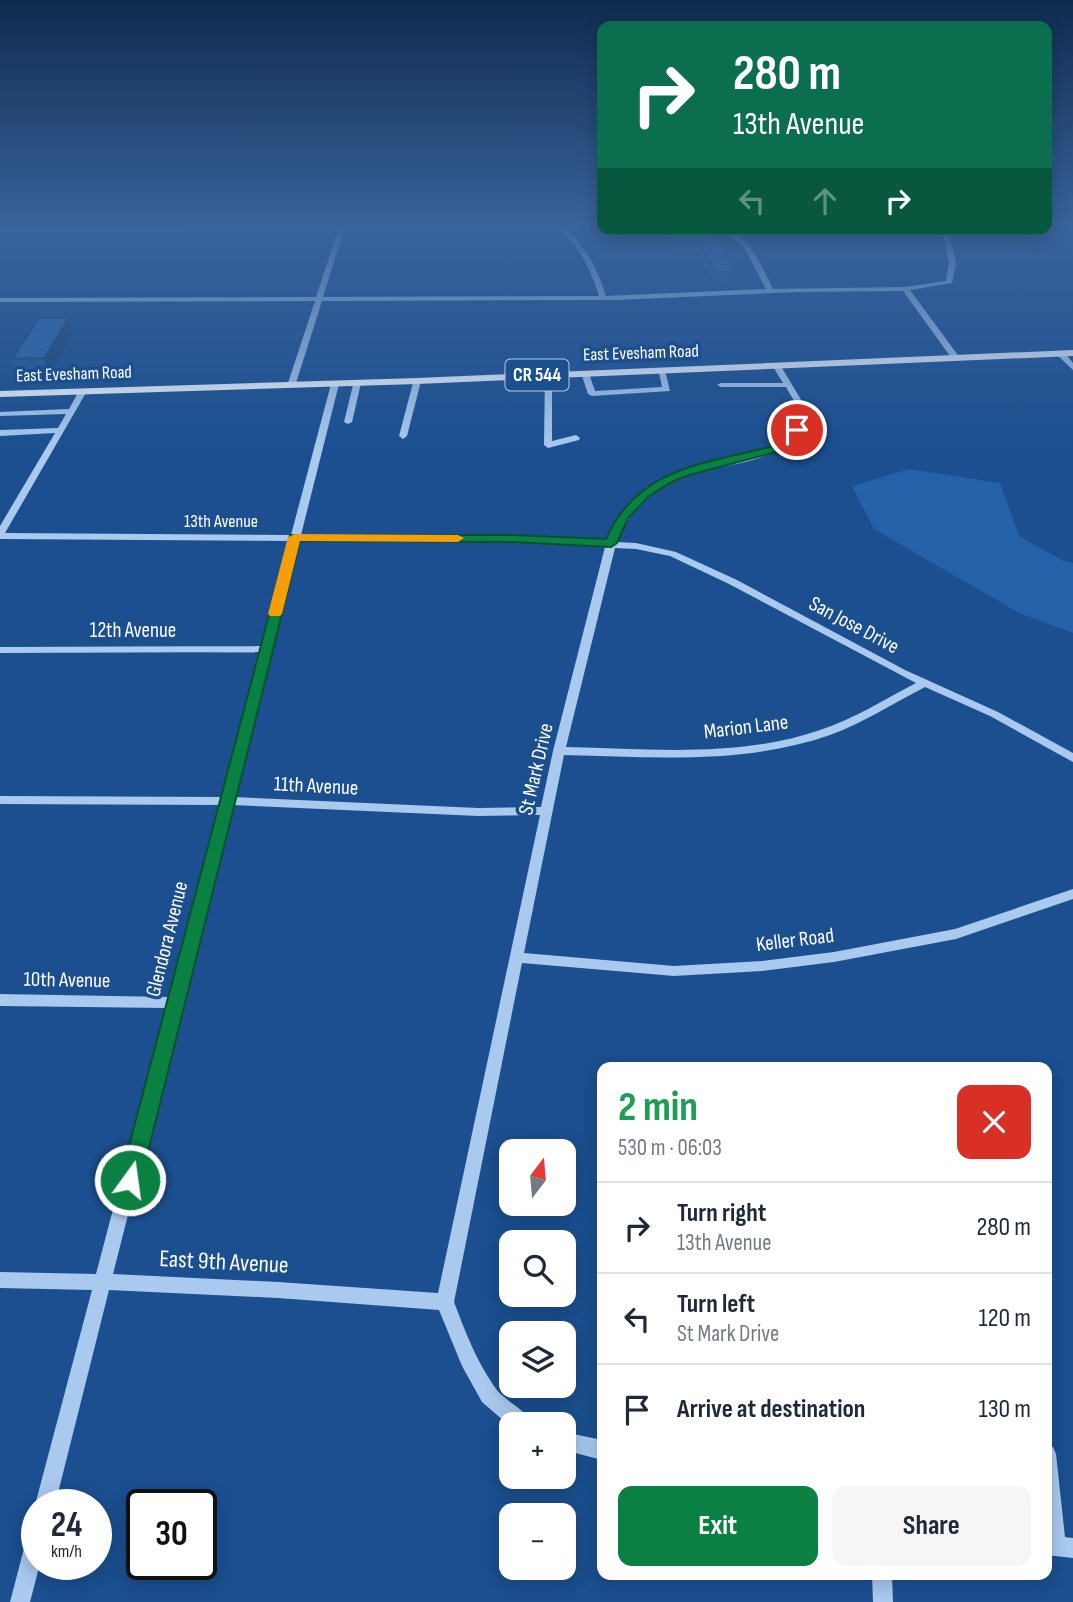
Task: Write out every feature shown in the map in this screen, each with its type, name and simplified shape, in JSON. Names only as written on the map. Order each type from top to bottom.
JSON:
[{"type":"main road","name":"East Evesham Road","points":[[0,394],[418,381],[1067,354]]},
{"type":"street","points":[[292,383],[320,301]]},
{"type":"street","points":[[914,301],[956,358]]},
{"type":"street","points":[[1067,354],[1073,368]]},
{"type":"street","name":"St Mark Drive","points":[[445,1302],[559,751],[611,543],[622,517],[645,493],[685,472],[764,452],[788,442],[797,430],[802,408],[776,365]]},
{"type":"street","points":[[585,373],[592,394],[667,389],[662,370]]},
{"type":"street","points":[[548,374],[548,445],[576,438]]},
{"type":"street","points":[[403,436],[418,381]]},
{"type":"street","points":[[348,422],[357,383]]},
{"type":"street","name":"Glendora Avenue","points":[[49,1489],[335,384]]},
{"type":"street","points":[[721,386],[787,385]]},
{"type":"street","points":[[0,535],[83,391]]},
{"type":"street","points":[[0,414],[71,411]]},
{"type":"street","points":[[0,433],[60,430]]},
{"type":"street","name":"13th Avenue","points":[[0,535],[512,539],[611,543]]},
{"type":"street","name":"San Jose Drive","points":[[611,543],[673,554],[733,582],[1073,758]]},
{"type":"street","name":"12th Avenue","points":[[0,650],[266,649]]},
{"type":"street","name":"Marion Lane","points":[[559,751],[723,753],[778,747],[826,733],[925,683]]},
{"type":"street","name":"11th Avenue","points":[[0,800],[228,801],[478,812],[546,811]]},
{"type":"street","name":"Keller Road","points":[[515,957],[674,971],[762,966],[834,957],[956,934],[1073,894]]},
{"type":"street","name":"10th Avenue","points":[[0,1000],[176,1003]]},
{"type":"street","name":"East 9th Avenue","points":[[0,1280],[104,1281],[318,1291],[445,1302]]},
{"type":"street","points":[[445,1302],[468,1360],[489,1396],[508,1412]]},
{"type":"street","points":[[576,1444],[597,1449]]},
{"type":"street","points":[[1052,1500],[1058,1546]]},
{"type":"street","points":[[20,1602],[26,1580]]},
{"type":"street","points":[[882,1580],[883,1602]]},
{"type":"shaded area","points":[[909,469],[1000,483],[1019,536],[1062,560],[1073,563],[1073,633],[1019,613],[874,529],[852,486]]},
{"type":"building","points":[[39,318],[69,318],[44,358],[12,359]]},
{"type":"slow traffic","points":[[275,614],[295,537],[458,538]]},
{"type":"route","points":[[130,1180],[295,537],[512,539],[611,543],[622,517],[645,493],[685,472],[776,448],[788,442],[797,430]]}]
